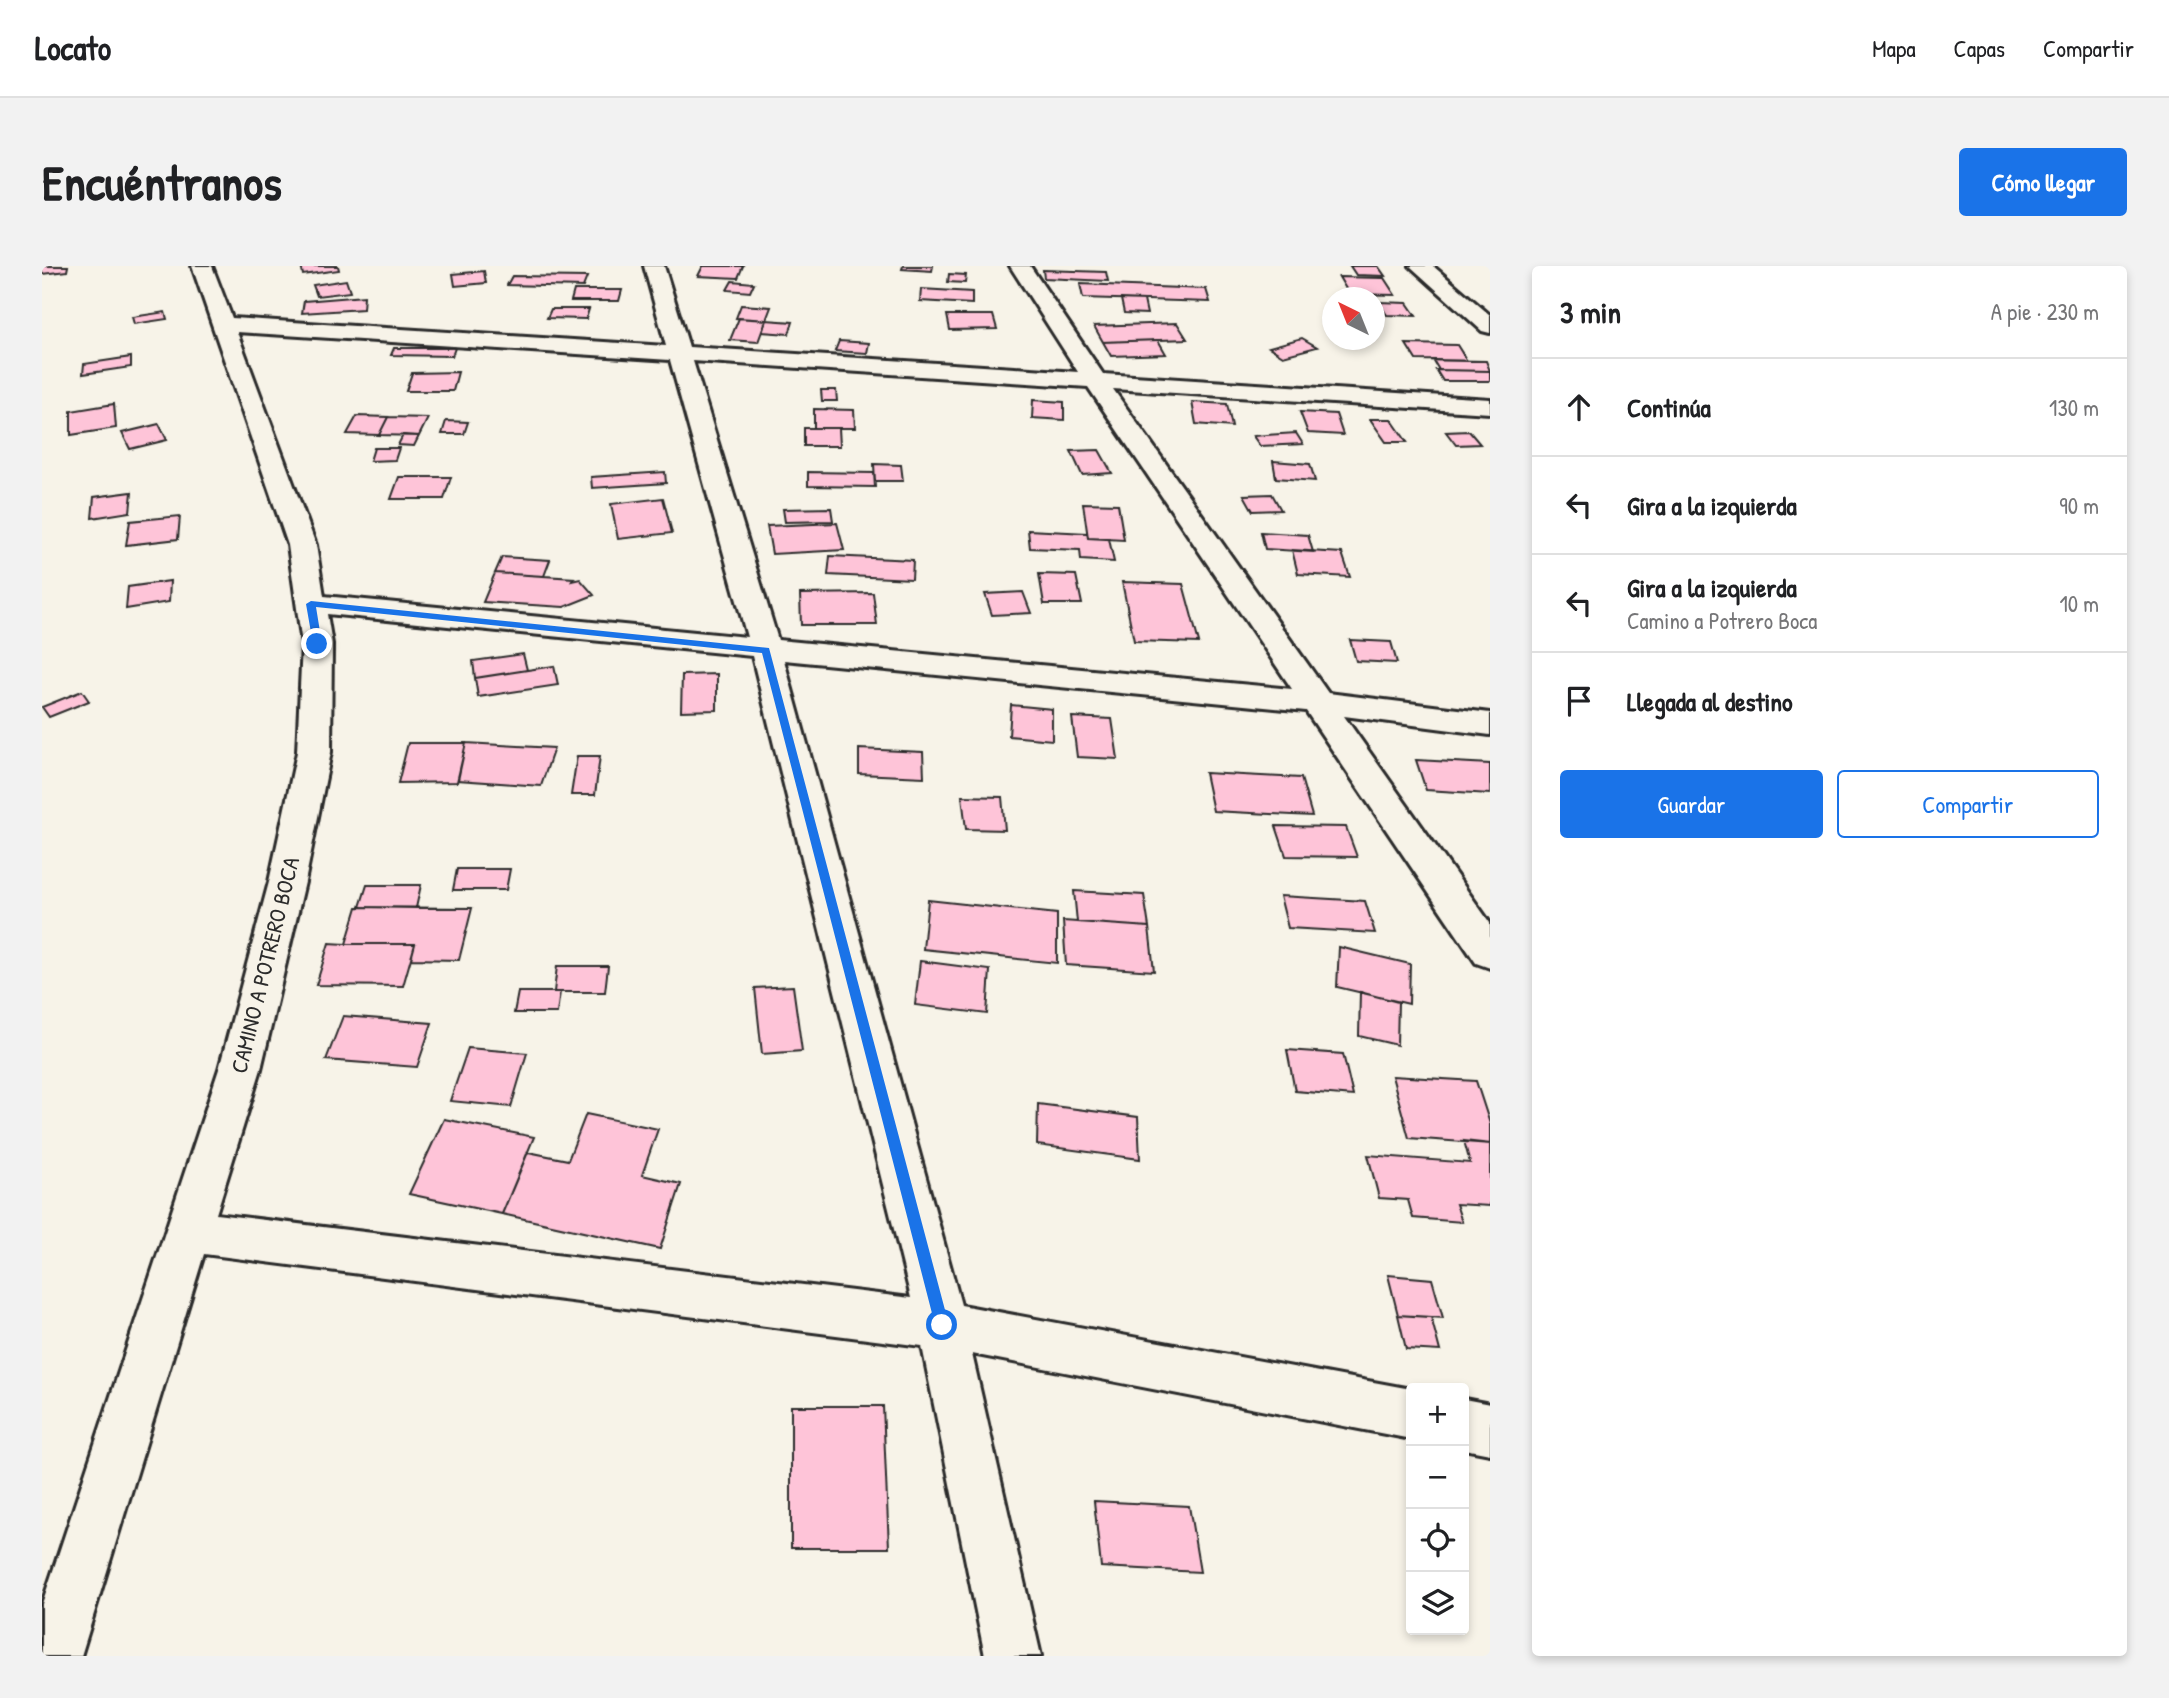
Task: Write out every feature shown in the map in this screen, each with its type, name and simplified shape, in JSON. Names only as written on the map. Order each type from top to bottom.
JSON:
[{"type":"street","name":"CAMINO A POTRERO BOCA","points":[[53,1656],[244,1056],[287,882],[314,752],[317,644],[302,545],[202,266]]},
{"type":"street","points":[[654,266],[766,650],[942,1325],[1013,1656]]},
{"type":"street","points":[[1020,266],[1095,380],[1490,953]]},
{"type":"street","points":[[1420,266],[1490,326]]},
{"type":"street","points":[[223,324],[1490,406]]},
{"type":"street","points":[[311,604],[1317,702],[1490,724]]},
{"type":"street","points":[[188,1231],[942,1325],[1406,1413]]},
{"type":"street","points":[[1469,1425],[1490,1429]]},
{"type":"building","points":[[42,266],[68,266],[67,271],[42,274]]},
{"type":"building","points":[[301,266],[338,266],[339,270],[303,275]]},
{"type":"building","points":[[703,266],[743,266],[738,278],[698,276]]},
{"type":"building","points":[[903,266],[933,266],[932,271],[902,269]]},
{"type":"building","points":[[1350,266],[1378,266],[1385,276],[1356,275]]},
{"type":"building","points":[[1043,270],[1106,272],[1108,281],[1044,278]]},
{"type":"building","points":[[484,271],[486,283],[455,286],[453,274]]},
{"type":"building","points":[[949,274],[966,275],[965,283],[948,282]]},
{"type":"building","points":[[512,276],[587,277],[583,287],[507,285]]},
{"type":"building","points":[[1339,277],[1384,278],[1395,295],[1385,295],[1385,287],[1345,287]]},
{"type":"building","points":[[346,280],[350,292],[317,296],[313,285]]},
{"type":"building","points":[[732,281],[754,283],[750,292],[727,290]]},
{"type":"building","points":[[1080,284],[1206,289],[1210,302],[1083,298]]},
{"type":"building","points":[[921,289],[972,292],[972,304],[920,301]]},
{"type":"building","points":[[574,290],[622,290],[619,301],[571,301]]},
{"type":"building","points":[[364,296],[363,309],[302,313],[304,301]]},
{"type":"building","points":[[1121,299],[1144,300],[1147,314],[1124,313]]},
{"type":"building","points":[[1385,302],[1407,303],[1416,316],[1387,315]]},
{"type":"building","points":[[741,305],[771,307],[766,320],[736,318]]},
{"type":"building","points":[[551,309],[589,309],[586,319],[547,318]]},
{"type":"building","points":[[165,312],[167,319],[134,324],[132,317]]},
{"type":"building","points":[[947,315],[993,315],[997,329],[950,330]]},
{"type":"building","points":[[739,318],[766,320],[758,342],[730,340]]},
{"type":"building","points":[[766,320],[793,322],[789,334],[762,332]]},
{"type":"building","points":[[1177,323],[1187,339],[1103,342],[1094,326]]},
{"type":"building","points":[[1302,338],[1317,347],[1283,356],[1269,347]]},
{"type":"building","points":[[1158,340],[1166,354],[1111,356],[1103,342]]},
{"type":"building","points":[[839,341],[869,343],[867,353],[835,351]]},
{"type":"building","points":[[1406,344],[1457,345],[1467,361],[1416,360]]},
{"type":"building","points":[[394,348],[455,348],[452,356],[391,355]]},
{"type":"building","points":[[131,357],[131,367],[83,374],[84,364]]},
{"type":"building","points":[[1433,360],[1486,361],[1490,371],[1439,370]]},
{"type":"building","points":[[1436,370],[1490,371],[1490,381],[1443,381]]},
{"type":"building","points":[[458,372],[453,391],[406,391],[412,373]]},
{"type":"building","points":[[821,390],[836,390],[837,401],[822,401]]},
{"type":"building","points":[[1033,400],[1064,402],[1064,420],[1032,418]]},
{"type":"building","points":[[1192,402],[1227,404],[1232,427],[1196,424]]},
{"type":"building","points":[[114,404],[116,428],[71,435],[71,411]]},
{"type":"building","points":[[814,409],[854,410],[855,428],[814,428]]},
{"type":"building","points":[[1300,412],[1336,414],[1343,435],[1308,433]]},
{"type":"building","points":[[357,416],[388,417],[379,435],[347,434]]},
{"type":"building","points":[[388,417],[428,418],[419,436],[379,435]]},
{"type":"building","points":[[1370,419],[1391,419],[1407,442],[1386,442]]},
{"type":"building","points":[[446,421],[468,422],[464,434],[442,434]]},
{"type":"building","points":[[159,424],[167,440],[130,449],[122,433]]},
{"type":"building","points":[[804,428],[839,428],[840,446],[804,446]]},
{"type":"building","points":[[1469,431],[1480,444],[1456,445],[1446,432]]},
{"type":"building","points":[[1296,433],[1303,444],[1260,446],[1253,436]]},
{"type":"building","points":[[403,435],[419,436],[414,446],[398,445]]},
{"type":"building","points":[[374,448],[399,448],[395,460],[370,461]]},
{"type":"building","points":[[1099,450],[1112,473],[1082,475],[1071,451]]},
{"type":"building","points":[[1273,461],[1310,464],[1315,481],[1276,478]]},
{"type":"building","points":[[874,464],[901,465],[903,481],[875,481]]},
{"type":"building","points":[[665,472],[666,483],[592,488],[591,477]]},
{"type":"building","points":[[808,472],[874,473],[875,487],[808,486]]},
{"type":"building","points":[[399,477],[451,477],[444,499],[391,499]]},
{"type":"building","points":[[132,492],[130,512],[92,518],[94,497]]},
{"type":"building","points":[[1272,494],[1281,510],[1253,511],[1244,495]]},
{"type":"building","points":[[663,498],[672,533],[618,539],[611,504]]},
{"type":"building","points":[[1083,503],[1118,504],[1124,540],[1088,538]]},
{"type":"building","points":[[831,508],[833,521],[785,522],[783,509]]},
{"type":"building","points":[[180,516],[178,539],[126,545],[130,521]]},
{"type":"building","points":[[837,523],[844,550],[772,554],[767,526]]},
{"type":"building","points":[[1028,530],[1087,533],[1088,538],[1109,539],[1114,562],[1081,560],[1080,550],[1030,548]]},
{"type":"building","points":[[1261,532],[1308,535],[1313,552],[1265,549]]},
{"type":"building","points":[[1292,550],[1342,553],[1350,577],[1298,574]]},
{"type":"building","points":[[830,556],[913,560],[912,579],[828,575]]},
{"type":"building","points":[[502,557],[550,560],[544,576],[495,573]]},
{"type":"building","points":[[495,573],[574,578],[572,581],[580,579],[594,595],[564,607],[483,602]]},
{"type":"building","points":[[1039,574],[1076,575],[1082,604],[1044,604]]},
{"type":"building","points":[[170,581],[169,602],[126,609],[128,587]]},
{"type":"building","points":[[1122,582],[1183,584],[1199,643],[1134,641]]},
{"type":"building","points":[[1023,592],[1031,613],[992,615],[985,594]]},
{"type":"building","points":[[873,593],[877,625],[801,625],[800,594]]},
{"type":"building","points":[[1350,640],[1391,642],[1397,663],[1356,661]]},
{"type":"building","points":[[523,654],[527,670],[475,678],[473,661]]},
{"type":"building","points":[[554,666],[558,685],[478,697],[475,678]]},
{"type":"building","points":[[717,674],[717,710],[681,711],[682,675]]},
{"type":"building","points":[[82,691],[89,701],[49,717],[42,707]]},
{"type":"building","points":[[1011,705],[1052,709],[1052,740],[1009,736]]},
{"type":"building","points":[[1072,717],[1112,719],[1118,759],[1077,757]]},
{"type":"building","points":[[408,743],[466,743],[457,782],[398,783]]},
{"type":"building","points":[[466,743],[554,748],[541,786],[458,780]]},
{"type":"building","points":[[859,749],[923,752],[924,777],[859,774]]},
{"type":"building","points":[[577,756],[600,756],[595,795],[571,795]]},
{"type":"building","points":[[1416,760],[1490,764],[1490,794],[1426,790]]},
{"type":"building","points":[[1205,773],[1301,778],[1312,816],[1213,811]]},
{"type":"building","points":[[962,796],[1002,797],[1005,830],[966,829]]},
{"type":"building","points":[[1276,826],[1346,827],[1357,857],[1286,856]]},
{"type":"building","points":[[457,869],[510,869],[506,890],[453,890]]},
{"type":"building","points":[[367,885],[421,885],[416,908],[360,907]]},
{"type":"building","points":[[1074,891],[1144,895],[1149,927],[1077,922]]},
{"type":"building","points":[[1280,896],[1365,901],[1375,933],[1288,928]]},
{"type":"building","points":[[928,900],[1057,914],[1057,963],[923,949]]},
{"type":"building","points":[[357,907],[472,908],[459,960],[411,959],[415,944],[346,944]]},
{"type":"building","points":[[1063,921],[1149,927],[1154,971],[1066,965]]},
{"type":"building","points":[[329,943],[415,944],[403,986],[316,985]]},
{"type":"building","points":[[1339,947],[1410,964],[1409,1004],[1337,987]]},
{"type":"building","points":[[920,961],[990,970],[987,1014],[915,1005]]},
{"type":"building","points":[[557,966],[608,966],[605,992],[554,992]]},
{"type":"building","points":[[793,986],[802,1051],[762,1054],[755,988]]},
{"type":"building","points":[[518,992],[560,992],[557,1013],[514,1013]]},
{"type":"building","points":[[1360,992],[1398,1002],[1397,1045],[1359,1036]]},
{"type":"building","points":[[343,1016],[432,1023],[417,1067],[326,1060]]},
{"type":"building","points":[[468,1048],[527,1053],[511,1107],[450,1101]]},
{"type":"building","points":[[1287,1050],[1343,1054],[1353,1096],[1295,1091]]},
{"type":"building","points":[[1392,1076],[1476,1081],[1490,1124],[1490,1144],[1409,1138]]},
{"type":"building","points":[[1038,1104],[1138,1117],[1140,1159],[1037,1145]]},
{"type":"building","points":[[586,1114],[658,1129],[642,1175],[681,1184],[660,1249],[502,1214],[528,1152],[568,1160]]},
{"type":"building","points":[[444,1119],[534,1137],[502,1214],[409,1194]]},
{"type":"building","points":[[1464,1141],[1490,1144],[1490,1206],[1456,1204],[1462,1222],[1413,1218],[1408,1200],[1379,1198],[1368,1155],[1470,1163]]},
{"type":"building","points":[[1388,1275],[1432,1279],[1443,1318],[1398,1315]]},
{"type":"building","points":[[1398,1315],[1431,1317],[1440,1351],[1406,1349]]},
{"type":"building","points":[[791,1406],[883,1406],[889,1548],[791,1548]]},
{"type":"building","points":[[1094,1501],[1189,1506],[1200,1572],[1101,1567]]},
{"type":"route","points":[[317,644],[311,604],[766,650],[942,1325]]}]
